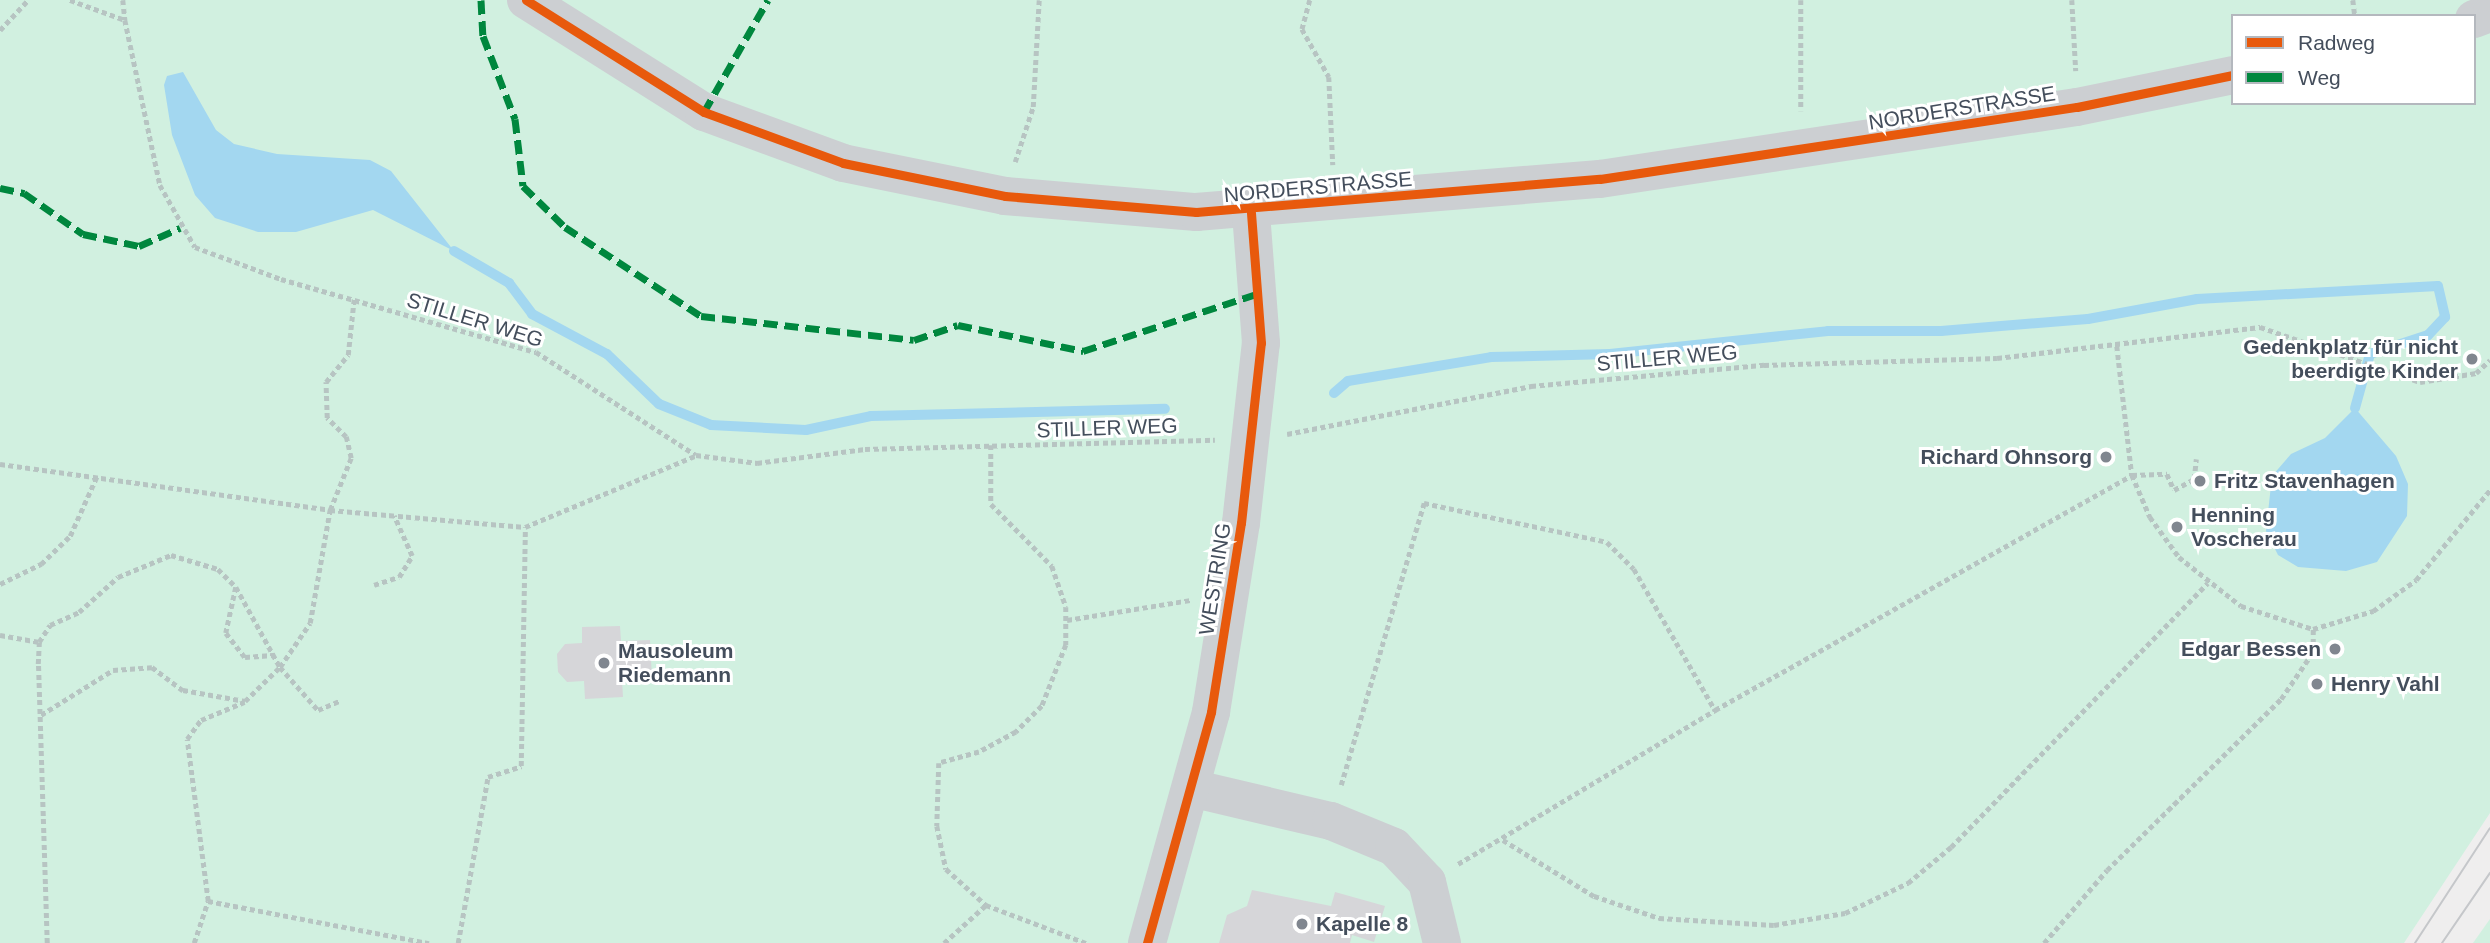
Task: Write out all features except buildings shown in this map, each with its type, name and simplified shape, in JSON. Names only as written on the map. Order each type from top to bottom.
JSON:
[{"type":"street","name":"NORDERSTRASSE","points":[[526,0],[704,112],[843,163],[1005,196],[1251,212],[1801,152],[2077,107],[2231,75]]},
{"type":"street","name":"WESTRING","points":[[1147,943],[1191,788],[1230,593],[1252,439],[1261,343],[1251,212]]},
{"type":"street","points":[[1191,788],[1331,821],[1394,847],[1427,881],[1442,943]]},
{"type":"path","points":[[0,30],[28,0]]},
{"type":"path","points":[[70,0],[125,20]]},
{"type":"path","points":[[1005,196],[1032,107],[1039,0]]},
{"type":"path","points":[[1310,0],[1301,29],[1329,77],[1336,204]]},
{"type":"path","points":[[1801,0],[1801,152]]},
{"type":"path","points":[[2072,0],[2077,107]]},
{"type":"path","points":[[194,943],[208,901],[187,739],[201,720],[245,701],[280,667],[310,623],[330,510],[351,457],[346,437],[327,418],[326,382],[348,355],[354,299]]},
{"type":"path","points":[[2117,346],[2132,475],[2150,517],[2208,583],[2241,606],[2313,629],[2373,611],[2416,580],[2490,490]]},
{"type":"path","points":[[991,445],[991,504],[1052,566],[1067,620],[1061,668],[1042,706],[997,744],[937,767],[946,869],[986,905],[1086,943]]},
{"type":"path","points":[[0,464],[330,510],[525,527],[696,455]]},
{"type":"path","points":[[1427,881],[1503,839],[1715,710],[2132,475],[2167,474],[2174,490],[2194,479],[2196,459]]},
{"type":"path","points":[[0,584],[41,564],[70,536],[97,477]]},
{"type":"path","points":[[1331,821],[1424,503],[1607,542],[1634,569],[1715,710]]},
{"type":"path","points":[[374,585],[399,577],[412,556],[394,516]]},
{"type":"path","points":[[458,943],[488,777],[521,766],[525,527]]},
{"type":"path","points":[[47,943],[39,642],[50,625],[79,612],[118,577],[171,555],[218,569],[236,587],[276,655],[280,667],[318,710],[339,701]]},
{"type":"path","points":[[1503,839],[1594,896],[1659,918],[1774,925],[1845,913],[1908,883],[1951,847],[2208,583]]},
{"type":"path","points":[[236,587],[226,633],[245,657],[276,655]]},
{"type":"path","points":[[1067,620],[1230,593]]},
{"type":"path","points":[[2044,943],[2107,870],[2281,699],[2313,652],[2313,629]]},
{"type":"path","points":[[0,635],[39,642]]},
{"type":"path","points":[[41,715],[113,670],[152,667],[183,690],[245,701]]},
{"type":"path","points":[[208,901],[429,943]]},
{"type":"path","points":[[944,943],[986,905]]},
{"type":"green space","points":[[0,0],[2490,0],[2490,813],[2404,943],[0,943]]},
{"type":"green space","points":[[2490,919],[2490,943],[2473,943]]},
{"type":"water","points":[[183,72],[216,130],[234,144],[277,154],[370,160],[391,171],[454,251],[373,210],[296,232],[258,232],[215,218],[195,195],[172,135],[164,85],[167,76]]},
{"type":"water","points":[[2355,408],[2396,456],[2408,484],[2407,516],[2377,562],[2346,571],[2298,567],[2278,555],[2266,531],[2272,476],[2291,454],[2325,438]]},
{"type":"waterway","points":[[454,251],[509,283],[532,314],[607,354],[659,404],[711,425],[806,430],[871,416],[1165,409]]},
{"type":"waterway","points":[[1334,393],[1348,381],[1491,357],[1610,354],[1828,331],[1941,331],[2088,319],[2197,299],[2438,286],[2445,317],[2428,335],[2370,354],[2355,408]]},
{"type":"tram line","points":[[2415,943],[2490,828]]},
{"type":"tram line","points":[[2442,943],[2490,873]]},
{"type":"marked path","points":[[481,0],[483,36],[515,119],[523,186],[565,227],[701,316],[914,340],[958,325],[1083,351],[1259,293]]},
{"type":"marked path","points":[[704,112],[768,0]]},
{"type":"marked path","points":[[0,188],[24,193],[83,234],[139,246],[180,228]]},
{"type":"cycle path","points":[[526,0],[704,112],[843,163],[1005,196],[1196,212],[1600,179],[2077,107],[2231,75]]},
{"type":"cycle path","points":[[1147,943],[1211,712],[1241,523],[1261,343],[1251,212]]},
{"type":"place","name":"Gedenkplatz für nicht beerdigte Kinder","points":[[2472,359]]},
{"type":"place","name":"Richard Ohnsorg","points":[[2106,457]]},
{"type":"place","name":"Fritz Stavenhagen","points":[[2200,481]]},
{"type":"place","name":"Henning Voscherau","points":[[2177,527]]},
{"type":"place","name":"Edgar Bessen","points":[[2335,649]]},
{"type":"place","name":"Mausoleum Riedemann","points":[[604,663]]},
{"type":"place","name":"Henry Vahl","points":[[2317,684]]},
{"type":"place","name":"Kapelle 8","points":[[1302,924]]}]
